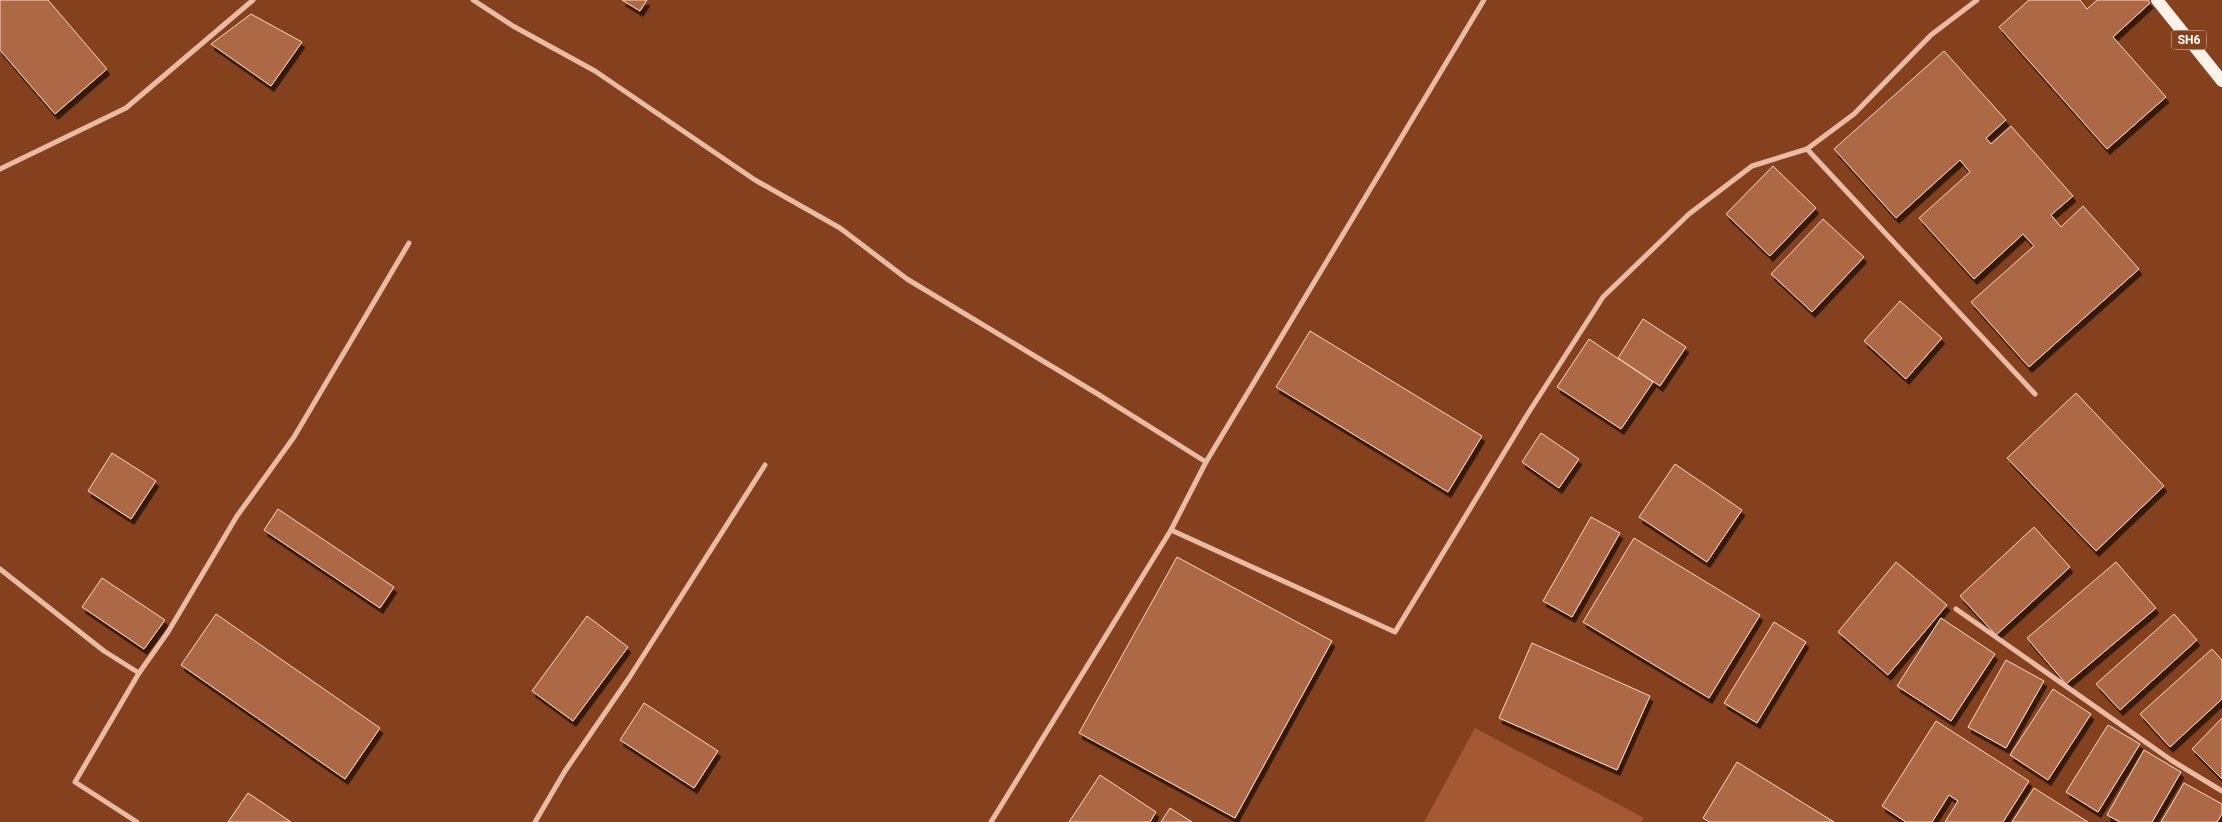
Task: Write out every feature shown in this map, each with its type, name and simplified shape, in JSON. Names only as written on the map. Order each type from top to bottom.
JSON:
[{"type":"main road","name":"SH6","points":[[2156,0],[2222,81]]},
{"type":"street","points":[[0,169],[126,108],[253,0]]},
{"type":"street","points":[[474,0],[514,26],[595,71],[755,180],[840,228],[907,279],[1206,462]]},
{"type":"street","points":[[991,822],[1171,530],[1206,462],[1484,0]]},
{"type":"street","points":[[1171,530],[1395,632],[1522,423],[1603,297],[1689,214],[1752,166],[1807,149],[1854,114],[1931,35],[1977,0]]},
{"type":"street","points":[[1807,149],[2035,394]]},
{"type":"street","points":[[137,822],[75,782],[139,673],[168,632],[237,516],[294,437],[409,243]]},
{"type":"street","points":[[535,822],[565,771],[629,678],[689,586],[733,512],[765,465]]},
{"type":"street","points":[[0,569],[104,651],[139,673]]},
{"type":"street","points":[[1956,609],[2171,760],[2222,791]]},
{"type":"shaded area","points":[[1475,728],[1644,818],[1641,822],[1424,822]]},
{"type":"building","points":[[0,0],[48,0],[107,69],[55,114],[0,50]]},
{"type":"building","points":[[622,0],[647,0],[640,11]]},
{"type":"building","points":[[2029,0],[2080,0],[2087,9],[2097,0],[2148,0],[2150,3],[2113,37],[2166,97],[2107,149],[1999,27]]},
{"type":"building","points":[[251,14],[302,42],[271,86],[211,44]]},
{"type":"building","points":[[1944,51],[2006,120],[1986,138],[1991,144],[2011,126],[2073,196],[2051,215],[2061,227],[2083,206],[2139,269],[2029,367],[1971,302],[2034,246],[2023,234],[1974,279],[1919,218],[1970,172],[1960,160],[1896,218],[1834,149]]},
{"type":"building","points":[[1773,166],[1816,208],[1770,256],[1726,214]]},
{"type":"building","points":[[1823,219],[1864,257],[1812,312],[1771,274]]},
{"type":"building","points":[[1900,301],[1942,338],[1906,379],[1864,341]]},
{"type":"building","points":[[1643,319],[1686,347],[1660,386],[1618,358]]},
{"type":"building","points":[[1310,331],[1482,436],[1448,492],[1276,387]]},
{"type":"building","points":[[1589,339],[1653,382],[1621,429],[1557,387]]},
{"type":"building","points":[[2076,393],[2164,486],[2096,551],[2007,458]]},
{"type":"building","points":[[1541,433],[1579,459],[1559,488],[1522,462]]},
{"type":"building","points":[[112,453],[156,481],[131,519],[88,491]]},
{"type":"building","points":[[1675,464],[1742,510],[1707,562],[1639,517]]},
{"type":"building","points":[[278,509],[394,587],[380,608],[264,530]]},
{"type":"building","points":[[1591,517],[1620,533],[1572,617],[1543,601]]},
{"type":"building","points":[[2034,527],[2070,567],[1996,635],[1960,596]]},
{"type":"building","points":[[1634,538],[1760,615],[1709,698],[1583,622]]},
{"type":"building","points":[[1177,557],[1332,641],[1235,818],[1079,733]]},
{"type":"building","points":[[1896,562],[1947,605],[1888,675],[1838,632]]},
{"type":"building","points":[[2116,562],[2156,608],[2066,684],[2027,638]]},
{"type":"building","points":[[102,578],[165,620],[144,649],[82,607]]},
{"type":"building","points":[[216,614],[380,728],[345,779],[181,665]]},
{"type":"building","points":[[2174,614],[2197,640],[2120,710],[2096,684]]},
{"type":"building","points":[[587,616],[628,647],[573,721],[532,691]]},
{"type":"building","points":[[1941,618],[1995,654],[1951,721],[1897,686]]},
{"type":"building","points":[[1774,622],[1806,642],[1757,723],[1724,703]]},
{"type":"building","points":[[1532,643],[1650,696],[1617,770],[1499,718]]},
{"type":"building","points":[[2212,649],[2222,660],[2222,699],[2170,747],[2140,714]]},
{"type":"building","points":[[2006,660],[2044,681],[2006,748],[1968,727]]},
{"type":"building","points":[[2053,689],[2091,714],[2048,780],[2010,755]]},
{"type":"building","points":[[644,703],[718,751],[694,788],[620,740]]},
{"type":"building","points":[[2222,718],[2222,779],[2192,749]]},
{"type":"building","points":[[1936,721],[2029,781],[2003,822],[1945,822],[1958,801],[1949,795],[1932,822],[1906,822],[1882,806]]},
{"type":"building","points":[[2108,725],[2140,744],[2098,812],[2066,792]]},
{"type":"building","points":[[2144,750],[2181,772],[2152,822],[2120,822],[2107,815]]},
{"type":"building","points":[[1737,762],[1834,822],[1709,822],[1703,818]]},
{"type":"building","points":[[1100,775],[1156,812],[1150,822],[1069,822]]},
{"type":"building","points":[[2184,783],[2222,804],[2222,814],[2217,822],[2161,822]]},
{"type":"building","points":[[2034,788],[2088,822],[2012,822]]},
{"type":"building","points":[[248,793],[291,822],[228,822]]},
{"type":"building","points":[[1170,808],[1192,822],[1161,822]]}]
